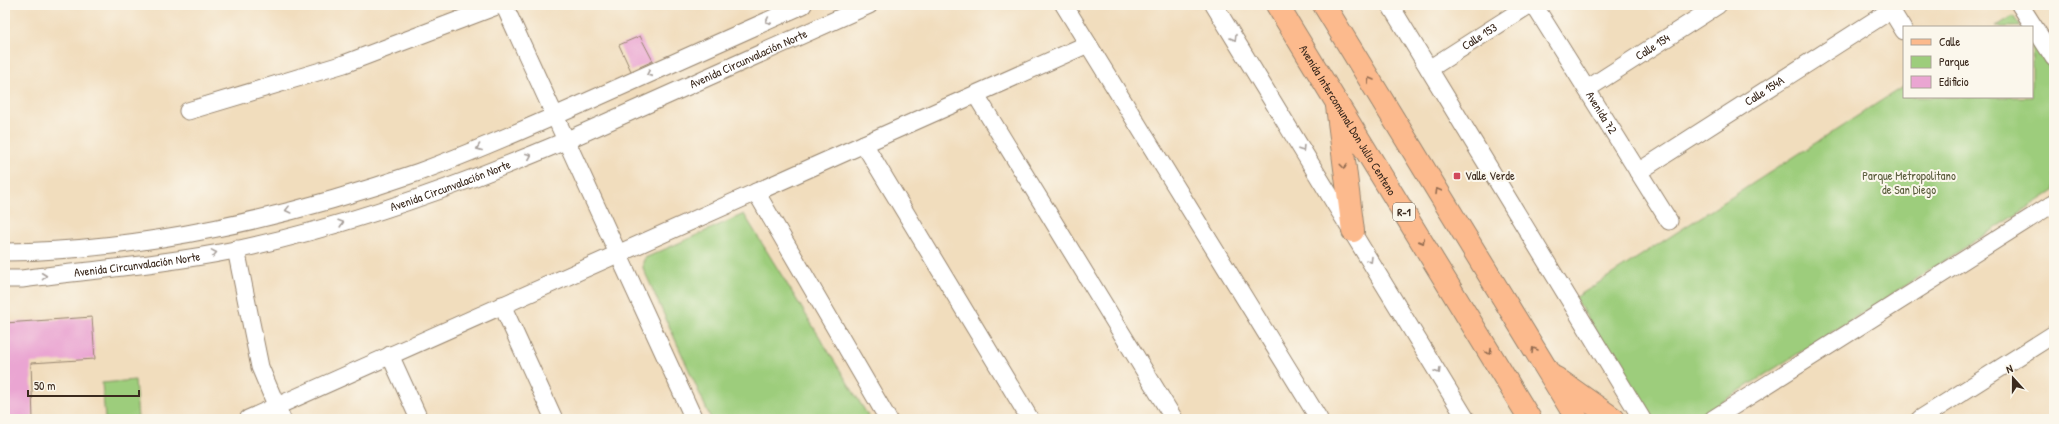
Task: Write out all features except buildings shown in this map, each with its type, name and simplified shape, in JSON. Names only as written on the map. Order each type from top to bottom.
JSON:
[{"type":"main road","name":"Avenida Intercomunal Don Julio Centeno","points":[[1277,5],[1336,99],[1530,419]]},
{"type":"main road","points":[[1324,5],[1577,419]]},
{"type":"main road","points":[[1336,99],[1353,231]]},
{"type":"main road","points":[[1548,373],[1614,419]]},
{"type":"street","points":[[188,112],[344,64],[499,5]]},
{"type":"street","points":[[504,5],[565,141],[619,254],[694,419]]},
{"type":"street","name":"Avenida Circunvalación Norte","points":[[5,252],[102,245],[156,239],[231,225],[332,199],[418,172],[504,139],[803,5]]},
{"type":"street","name":"Avenida Circunvalación Norte","points":[[5,279],[22,279],[160,262],[236,250],[327,227],[395,206],[507,165],[565,141],[869,5]]},
{"type":"street","points":[[1064,5],[1319,419]]},
{"type":"street","points":[[1214,5],[1353,231],[1462,418]]},
{"type":"street","points":[[1390,5],[1642,419]]},
{"type":"street","name":"Calle 153","points":[[1429,69],[1529,5]]},
{"type":"street","name":"Avenida 72","points":[[1534,5],[1669,221]]},
{"type":"street","name":"Calle 154","points":[[1587,89],[1718,5]]},
{"type":"street","points":[[2020,5],[2054,58]]},
{"type":"street","points":[[1889,7],[1903,29]]},
{"type":"street","name":"Calle 154A","points":[[1638,172],[1889,7]]},
{"type":"street","points":[[248,419],[279,413],[390,355],[1088,44]]},
{"type":"street","points":[[976,95],[1174,419]]},
{"type":"street","points":[[864,144],[1030,419]]},
{"type":"street","points":[[756,192],[888,419]]},
{"type":"street","points":[[1713,419],[2054,202]]},
{"type":"street","points":[[236,250],[260,367],[279,413]]},
{"type":"street","points":[[502,305],[554,419]]},
{"type":"street","points":[[1920,419],[2054,334]]},
{"type":"street","points":[[390,355],[419,419]]},
{"type":"green space","points":[[2013,16],[2020,26],[1997,26]]},
{"type":"green space","name":"Parque Metropolitano de San Diego","points":[[2033,44],[2041,56],[2054,48],[2054,191],[1695,419],[1650,419],[1575,298],[1903,87],[1903,98],[2033,98]]},
{"type":"green space","points":[[744,214],[870,419],[711,419],[643,268],[643,262],[645,258]]},
{"type":"green space","points":[[135,380],[138,419],[105,419],[102,383]]},
{"type":"place","name":"Valle Verde","points":[[1457,176]]}]
